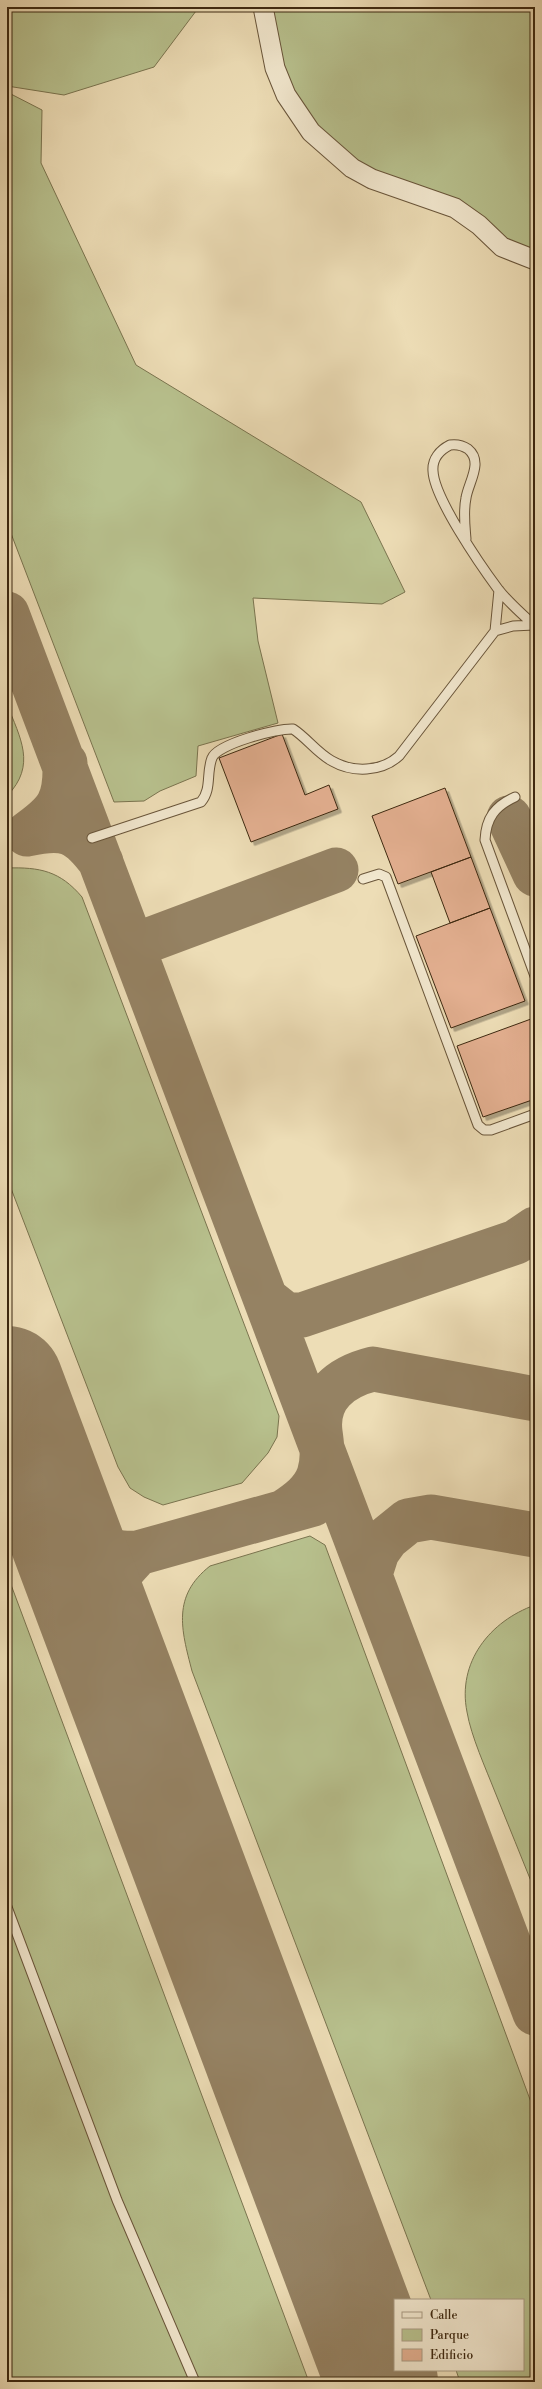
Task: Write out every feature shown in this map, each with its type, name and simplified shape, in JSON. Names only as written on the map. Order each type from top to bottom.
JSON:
[{"type":"street","points":[[263,7],[275,68],[286,95],[311,132],[352,168],[372,179],[454,208],[479,225],[502,247],[535,260]]},
{"type":"lane","points":[[466,539],[466,498],[475,470],[475,462],[470,451],[464,446],[450,445],[438,454],[433,472],[442,500],[466,539],[499,590],[535,626]]},
{"type":"lane","points":[[92,838],[201,802],[207,795],[211,759],[217,751],[275,730],[293,729],[332,761],[345,766],[371,769],[387,765],[399,756],[495,631],[499,590]]},
{"type":"lane","points":[[495,631],[513,626],[535,626]]},
{"type":"lane","points":[[515,797],[504,802],[490,816],[486,827],[485,840],[535,976]]},
{"type":"lane","points":[[363,879],[379,874],[386,878],[478,1125],[484,1130],[491,1130],[535,1114]]},
{"type":"lane","points":[[7,1908],[117,2200],[195,2382]]},
{"type":"green space","points":[[7,7],[199,7],[154,67],[64,95],[7,86]]},
{"type":"green space","points":[[263,7],[535,7],[535,258],[479,225],[371,179],[294,112]]},
{"type":"green space","points":[[7,92],[42,110],[41,163],[136,365],[361,502],[405,592],[382,604],[253,598],[258,641],[278,723],[198,746],[196,776],[160,791],[144,801],[114,802],[7,523]]},
{"type":"green space","points":[[7,704],[21,740],[24,762],[16,785],[7,796]]},
{"type":"green space","points":[[7,868],[30,868],[49,872],[66,881],[82,897],[279,1416],[277,1437],[268,1453],[242,1483],[163,1505],[144,1497],[130,1488],[118,1467],[7,1178]]},
{"type":"green space","points":[[310,1536],[325,1545],[535,2113],[535,2382],[460,2382],[456,2371],[524,2371],[524,2299],[431,2299],[192,1671],[183,1627],[185,1601],[190,1589],[198,1577],[210,1566]]},
{"type":"green space","points":[[7,1574],[309,2382],[7,2382]]},
{"type":"green space","points":[[535,1605],[535,1891],[475,1742],[467,1712],[465,1694],[467,1676],[472,1660],[480,1646],[504,1621]]},
{"type":"building","points":[[282,734],[305,795],[329,785],[338,809],[251,842],[219,758]]},
{"type":"building","points":[[445,788],[471,857],[398,884],[372,816]]},
{"type":"building","points":[[471,857],[490,908],[450,923],[431,872]]},
{"type":"building","points":[[490,908],[525,1001],[451,1028],[416,936]]},
{"type":"building","points":[[531,1019],[535,1029],[535,1099],[483,1117],[457,1046]]},
{"type":"taxiway","points":[[7,614],[535,2013]]},
{"type":"taxiway","points":[[65,763],[64,787],[62,797],[58,805],[46,819],[27,834],[51,830],[69,833],[85,843],[101,862]]},
{"type":"taxiway","points":[[509,818],[535,874]]},
{"type":"taxiway","points":[[133,946],[336,870]]},
{"type":"taxiway","points":[[267,1300],[286,1315],[302,1315],[516,1242],[535,1229]]},
{"type":"taxiway","points":[[284,1512],[309,1492],[319,1475],[322,1458],[320,1432],[322,1408],[333,1390],[351,1377],[373,1369],[535,1399]]},
{"type":"taxiway","points":[[138,1553],[313,1504]]},
{"type":"taxiway","points":[[55,1510],[83,1536],[99,1546],[119,1553],[138,1553],[119,1576],[112,1590],[109,1626],[117,1674]]},
{"type":"taxiway","points":[[370,1574],[377,1552],[387,1538],[408,1521],[431,1517],[535,1535]]},
{"type":"runway","points":[[7,1382],[382,2382]]}]
